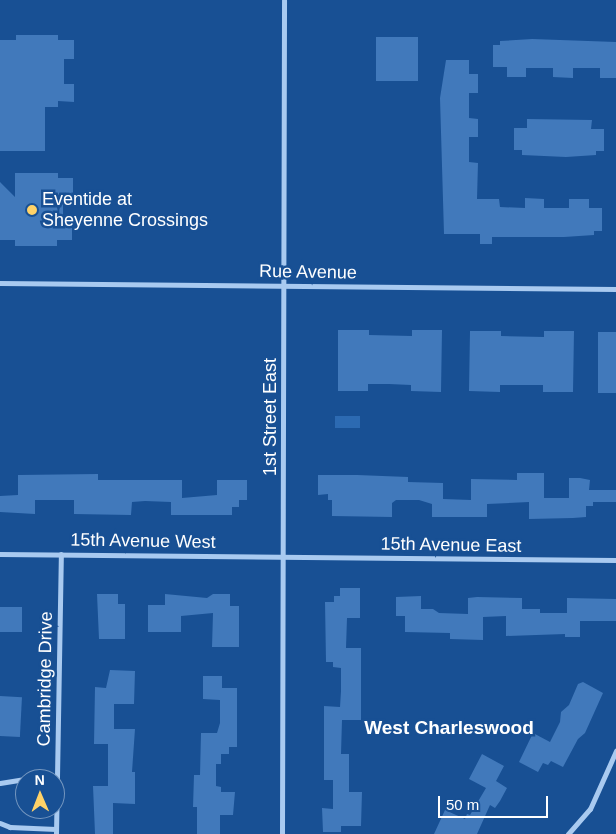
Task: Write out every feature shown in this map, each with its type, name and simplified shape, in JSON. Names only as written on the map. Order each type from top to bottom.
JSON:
[{"type":"street","name":"1st Street East","points":[[282,834],[285,557],[283,286],[284,0]]},
{"type":"street","name":"Rue Avenue","points":[[0,283],[616,288]]},
{"type":"street","name":"15th Avenue West","points":[[0,554],[285,557]]},
{"type":"street","name":"Cambridge Drive","points":[[56,769],[61,554]]},
{"type":"street","name":"15th Avenue East","points":[[285,557],[616,560]]},
{"type":"street","points":[[568,834],[590,809],[616,751]]},
{"type":"street","points":[[0,783],[15,781]]},
{"type":"street","name":"Cambridge Drive","points":[[56,819],[56,832]]},
{"type":"street","points":[[0,823],[10,827],[56,832]]},
{"type":"shaded area","points":[[335,416],[360,416],[360,428],[335,428]]},
{"type":"building","points":[[16,35],[58,35],[58,40],[74,40],[74,59],[64,59],[64,84],[74,84],[74,102],[58,101],[58,107],[45,107],[45,151],[0,151],[0,40],[16,40]]},
{"type":"building","points":[[376,37],[418,37],[418,81],[376,81]]},
{"type":"building","points":[[532,39],[616,42],[616,78],[600,78],[600,68],[573,68],[573,78],[553,77],[553,68],[526,68],[526,77],[507,77],[507,67],[493,67],[493,45],[500,45],[500,41]]},
{"type":"building","points":[[446,60],[469,60],[469,74],[478,74],[478,93],[469,93],[469,118],[478,119],[478,137],[469,137],[469,162],[478,163],[477,199],[499,199],[500,207],[525,208],[525,198],[544,199],[544,208],[569,208],[569,199],[589,199],[589,208],[602,208],[602,231],[594,231],[594,235],[564,237],[492,237],[492,244],[480,244],[480,234],[444,234],[440,98]]},
{"type":"building","points":[[527,119],[592,120],[591,129],[604,129],[604,151],[596,151],[596,155],[566,157],[522,155],[522,150],[514,150],[514,128],[527,128]]},
{"type":"building","name":"Eventide at Sheyenne Crossings","points":[[15,173],[58,173],[58,178],[73,178],[73,197],[63,197],[63,222],[72,222],[72,240],[57,240],[57,246],[15,246],[15,240],[0,240],[0,182],[15,197]]},
{"type":"building","points":[[338,330],[369,330],[369,335],[412,336],[412,330],[442,330],[441,392],[411,391],[411,385],[389,384],[368,384],[368,391],[338,391]]},
{"type":"building","points":[[470,331],[501,331],[501,336],[544,337],[544,331],[574,331],[573,392],[543,392],[543,385],[500,385],[500,392],[469,391]]},
{"type":"building","points":[[598,332],[616,332],[616,393],[598,393]]},
{"type":"building","points":[[517,473],[544,473],[544,498],[569,498],[569,478],[580,478],[590,480],[589,490],[616,490],[616,502],[593,502],[593,506],[586,506],[586,517],[573,518],[529,519],[529,502],[487,504],[487,517],[432,517],[432,504],[419,500],[396,500],[392,503],[392,517],[332,516],[332,500],[328,500],[328,494],[318,495],[318,475],[357,475],[408,477],[408,482],[443,483],[443,499],[471,500],[471,479],[517,480]]},
{"type":"building","points":[[98,474],[98,480],[182,480],[182,498],[217,495],[217,480],[247,480],[247,500],[239,500],[239,507],[232,507],[232,515],[171,515],[171,502],[145,501],[132,502],[131,515],[74,514],[74,500],[35,500],[35,514],[0,512],[0,496],[18,495],[18,475]]},
{"type":"building","points":[[340,588],[360,588],[360,618],[347,618],[346,648],[361,648],[361,720],[342,720],[341,754],[349,754],[349,792],[362,792],[361,826],[341,826],[341,832],[323,832],[322,808],[333,809],[333,780],[324,780],[324,706],[340,707],[341,691],[341,668],[333,667],[333,662],[326,662],[325,602],[334,602],[334,596],[340,596]]},
{"type":"building","points":[[97,594],[118,594],[118,604],[125,604],[125,639],[99,639]]},
{"type":"building","points":[[165,594],[207,598],[213,594],[230,594],[230,606],[239,606],[239,647],[212,647],[213,613],[181,616],[181,632],[148,632],[148,605],[165,605]]},
{"type":"building","points":[[421,596],[421,609],[433,609],[439,613],[468,614],[468,598],[477,597],[522,598],[522,609],[540,609],[540,613],[567,613],[567,598],[616,599],[616,621],[580,621],[580,637],[565,637],[565,634],[506,636],[506,616],[483,617],[483,640],[450,639],[450,633],[405,632],[405,616],[396,616],[396,597]]},
{"type":"building","points":[[0,607],[22,607],[22,632],[0,632]]},
{"type":"building","points":[[110,670],[135,671],[134,704],[114,704],[114,729],[135,729],[132,772],[135,772],[135,804],[113,803],[113,834],[95,834],[93,786],[108,786],[108,744],[94,744],[95,687],[106,688]]},
{"type":"building","points":[[203,676],[222,676],[222,688],[237,688],[237,747],[229,747],[229,754],[221,754],[221,764],[216,764],[216,786],[221,787],[221,792],[235,792],[233,815],[220,815],[220,834],[197,834],[197,807],[193,807],[194,775],[200,775],[201,733],[217,733],[220,723],[220,700],[203,699]]},
{"type":"building","points":[[583,682],[603,693],[585,733],[578,739],[563,767],[551,761],[548,765],[543,763],[538,772],[519,762],[533,733],[550,742],[560,722],[561,712],[569,705],[578,684]]},
{"type":"building","points":[[0,696],[22,697],[20,737],[0,736]]},
{"type":"building","points":[[482,754],[504,766],[496,781],[507,788],[500,801],[495,808],[490,805],[477,834],[434,834],[445,810],[465,819],[467,814],[470,815],[486,788],[469,779]]},
{"type":"place","name":"Eventide at Sheyenne Crossings","points":[[32,210]]},
{"type":"district","name":"West Charleswood","points":[[449,728]]}]
